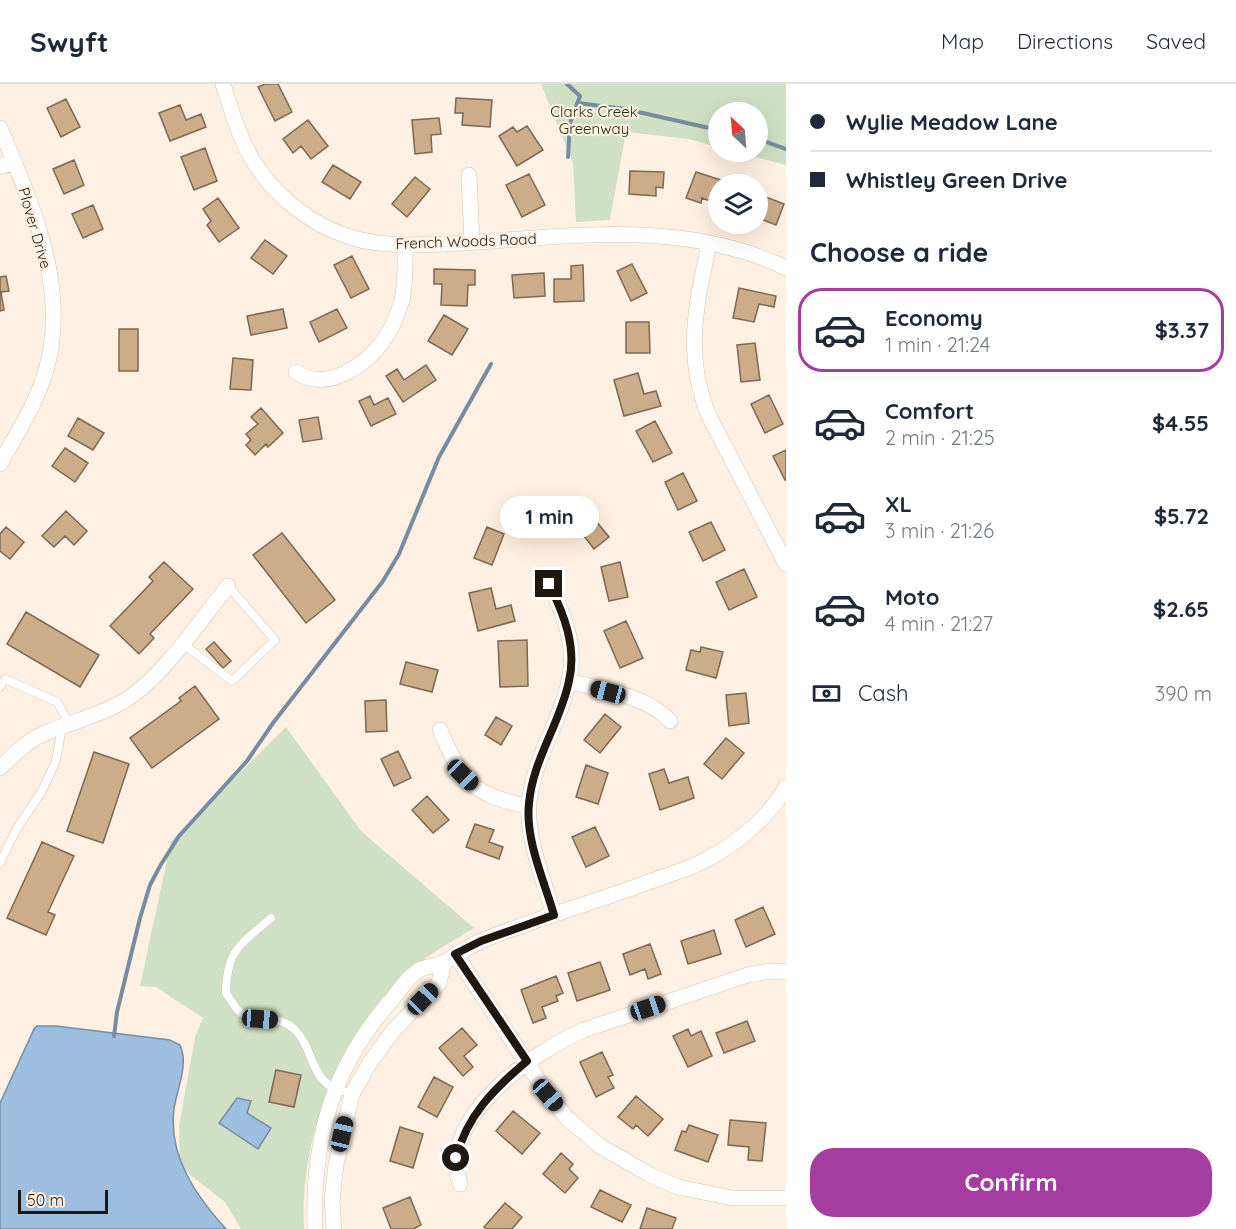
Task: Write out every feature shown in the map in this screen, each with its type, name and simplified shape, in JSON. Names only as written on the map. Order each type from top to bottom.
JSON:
[{"type":"street","name":"French Woods Road","points":[[223,84],[242,138],[266,178],[296,208],[330,230],[350,237],[373,243],[405,245],[603,234],[673,237],[746,253],[786,268]]},
{"type":"street","name":"Plover Drive","points":[[0,128],[7,165],[46,258],[53,316],[47,368],[38,393],[0,464]]},
{"type":"street","points":[[469,175],[472,242]]},
{"type":"street","points":[[709,244],[693,329],[695,367],[700,392],[719,435],[786,564]]},
{"type":"street","points":[[296,372],[315,381],[339,376],[366,359],[380,346],[395,320],[402,301],[405,281],[405,245]]},
{"type":"street","points":[[549,584],[560,606],[569,635],[571,669],[569,681],[535,768],[528,807],[532,838],[554,915]]},
{"type":"street","points":[[0,768],[37,737],[100,713],[139,691],[163,667],[228,586]]},
{"type":"street","points":[[569,681],[646,702],[670,721]]},
{"type":"street","points":[[440,730],[454,763],[473,786],[493,798],[528,807]]},
{"type":"street","points":[[315,1229],[314,1200],[317,1165],[324,1119],[336,1088],[358,1046],[384,1008],[420,969],[449,958],[481,941],[695,865],[712,856],[756,823],[777,801],[786,787]]},
{"type":"street","points":[[449,958],[527,1061],[531,1071],[548,1095],[567,1118],[600,1146],[641,1171],[702,1193],[758,1200],[786,1198]]},
{"type":"street","points":[[334,1229],[332,1202],[336,1164],[352,1094],[393,1031],[439,984],[449,958]]},
{"type":"street","points":[[460,1185],[456,1158],[466,1130],[499,1085],[527,1061],[563,1039],[616,1019],[748,975],[770,971],[786,972]]},
{"type":"lane","points":[[182,643],[232,681],[275,640],[228,586]]},
{"type":"lane","points":[[0,687],[5,679],[57,702],[66,725],[56,761],[42,791],[17,828],[0,863]]},
{"type":"lane","points":[[271,918],[236,948],[229,962],[226,993],[242,1014],[260,1019],[282,1020],[308,1047],[312,1062],[323,1081],[352,1094]]},
{"type":"green space","name":"Clarks Creek Greenway","points":[[541,84],[786,84],[786,165],[768,160],[768,102],[708,102],[708,144],[689,139],[626,132],[610,220],[576,222],[573,163]]},
{"type":"green space","points":[[286,727],[361,831],[474,928],[427,957],[398,981],[372,1010],[351,1043],[333,1078],[319,1115],[304,1192],[304,1229],[241,1229],[225,1202],[180,1167],[179,1126],[195,1037],[203,1018],[156,987],[140,986],[171,841]]},
{"type":"water","points":[[37,1026],[56,1026],[170,1040],[180,1045],[183,1060],[182,1077],[174,1109],[175,1143],[186,1174],[204,1203],[226,1229],[0,1229],[0,1103]]},
{"type":"water","points":[[237,1098],[251,1101],[247,1113],[271,1128],[258,1149],[219,1123]]},
{"type":"building","points":[[265,84],[278,84],[292,112],[275,121],[258,87]]},
{"type":"building","points":[[456,98],[492,100],[490,127],[462,125],[463,113],[455,113]]},
{"type":"building","points":[[66,99],[80,127],[61,137],[47,108]]},
{"type":"building","points":[[180,105],[186,120],[201,114],[206,127],[170,141],[159,113]]},
{"type":"building","points":[[439,118],[441,134],[431,135],[432,152],[415,154],[412,120]]},
{"type":"building","points":[[308,120],[328,146],[311,159],[301,146],[293,153],[283,139]]},
{"type":"building","points":[[527,126],[543,150],[517,166],[499,136],[513,127],[517,132]]},
{"type":"building","points":[[205,148],[217,181],[194,190],[181,157]]},
{"type":"building","points":[[74,160],[84,185],[64,194],[53,169]]},
{"type":"building","points":[[333,165],[361,182],[350,199],[322,182]]},
{"type":"building","points":[[630,171],[664,172],[663,188],[656,187],[656,196],[629,194]]},
{"type":"building","points":[[696,172],[708,176],[708,200],[702,198],[701,203],[686,198]]},
{"type":"building","points":[[529,174],[545,205],[522,217],[506,185]]},
{"type":"building","points":[[415,177],[430,189],[407,217],[392,204]]},
{"type":"building","points":[[218,198],[239,228],[219,242],[207,225],[211,221],[203,209]]},
{"type":"building","points":[[768,198],[784,204],[776,225],[768,222]]},
{"type":"building","points":[[93,205],[103,229],[83,238],[72,214]]},
{"type":"building","points":[[265,240],[287,256],[273,274],[251,258]]},
{"type":"building","points":[[352,256],[369,289],[351,298],[334,265]]},
{"type":"building","points":[[632,264],[647,293],[631,301],[617,271]]},
{"type":"building","points":[[583,265],[584,301],[554,302],[554,279],[571,279],[571,266]]},
{"type":"building","points":[[434,269],[475,270],[475,285],[468,285],[467,306],[441,305],[442,284],[434,284]]},
{"type":"building","points":[[544,273],[545,296],[514,298],[512,275]]},
{"type":"building","points":[[6,276],[9,291],[1,292],[4,310],[0,311],[0,277]]},
{"type":"building","points":[[739,288],[776,296],[774,307],[759,304],[754,322],[733,318]]},
{"type":"building","points":[[283,309],[287,328],[251,335],[247,316]]},
{"type":"building","points":[[337,309],[347,328],[319,342],[310,322]]},
{"type":"building","points":[[444,315],[468,329],[452,355],[428,341]]},
{"type":"building","points":[[626,322],[649,322],[650,353],[626,353]]},
{"type":"building","points":[[119,329],[138,329],[138,371],[119,371]]},
{"type":"building","points":[[755,343],[760,380],[741,382],[737,345]]},
{"type":"building","points":[[233,358],[253,360],[251,390],[230,389]]},
{"type":"building","points":[[426,365],[436,380],[403,402],[386,376],[397,369],[404,380]]},
{"type":"building","points":[[638,373],[644,394],[656,391],[661,406],[624,416],[614,380]]},
{"type":"building","points":[[769,395],[783,424],[765,433],[751,404]]},
{"type":"building","points":[[370,396],[374,405],[388,398],[396,414],[371,426],[359,401]]},
{"type":"building","points":[[261,408],[283,433],[268,447],[266,444],[255,455],[246,445],[251,440],[246,434],[258,424],[251,417]]},
{"type":"building","points":[[318,417],[322,439],[303,442],[299,420]]},
{"type":"building","points":[[78,418],[104,433],[93,450],[68,436]]},
{"type":"building","points":[[655,421],[672,453],[653,462],[636,431]]},
{"type":"building","points":[[65,448],[88,463],[75,482],[52,466]]},
{"type":"building","points":[[786,450],[786,480],[785,480],[773,456]]},
{"type":"building","points":[[683,473],[697,501],[678,510],[665,482]]},
{"type":"building","points":[[545,498],[547,520],[519,524],[516,501]]},
{"type":"building","points":[[587,510],[609,537],[594,549],[573,522]]},
{"type":"building","points":[[66,511],[87,531],[74,545],[65,536],[54,547],[42,536]]},
{"type":"building","points":[[711,522],[725,550],[703,561],[689,532]]},
{"type":"building","points":[[6,527],[24,542],[10,559],[0,551],[0,534]]},
{"type":"building","points":[[487,527],[504,534],[492,565],[474,558]]},
{"type":"building","points":[[282,533],[335,600],[306,623],[253,555]]},
{"type":"building","points":[[164,562],[193,589],[150,634],[154,638],[139,654],[110,626],[153,581],[149,577]]},
{"type":"building","points":[[620,562],[628,597],[609,601],[601,567]]},
{"type":"building","points":[[744,569],[757,597],[729,610],[716,582]]},
{"type":"building","points":[[491,588],[496,609],[511,605],[515,621],[478,631],[469,593]]},
{"type":"building","points":[[26,612],[99,655],[80,687],[7,644]]},
{"type":"building","points":[[626,621],[643,658],[620,668],[604,631]]},
{"type":"building","points":[[527,640],[528,686],[500,687],[498,641]]},
{"type":"building","points":[[214,642],[231,661],[223,668],[206,649]]},
{"type":"building","points":[[701,647],[723,652],[716,678],[686,670],[691,650],[700,652]]},
{"type":"building","points":[[406,662],[438,670],[432,692],[400,684]]},
{"type":"building","points":[[195,686],[219,719],[152,768],[130,738],[181,701],[179,698]]},
{"type":"building","points":[[746,693],[749,723],[729,726],[726,695]]},
{"type":"building","points":[[386,700],[387,731],[366,732],[365,701]]},
{"type":"building","points":[[605,714],[621,727],[600,753],[584,740]]},
{"type":"building","points":[[496,717],[512,726],[501,745],[485,735]]},
{"type":"building","points":[[726,738],[744,753],[722,779],[704,764]]},
{"type":"building","points":[[398,751],[411,778],[394,786],[381,759]]},
{"type":"building","points":[[94,752],[129,764],[103,843],[67,831]]},
{"type":"building","points":[[586,765],[608,773],[598,804],[576,797]]},
{"type":"building","points":[[664,769],[669,783],[688,777],[694,798],[660,810],[649,774]]},
{"type":"building","points":[[427,796],[449,820],[433,833],[412,810]]},
{"type":"building","points":[[475,824],[494,830],[489,842],[503,847],[499,859],[466,847]]},
{"type":"building","points":[[595,827],[609,856],[586,867],[572,837]]},
{"type":"building","points":[[42,842],[74,856],[48,912],[55,915],[46,935],[7,918]]},
{"type":"building","points":[[763,907],[775,934],[746,947],[735,920]]},
{"type":"building","points":[[714,930],[721,954],[688,964],[681,941]]},
{"type":"building","points":[[650,944],[661,974],[648,979],[645,969],[630,975],[623,954]]},
{"type":"building","points":[[600,962],[610,990],[577,1001],[568,973]]},
{"type":"building","points":[[556,976],[563,993],[556,996],[558,1001],[542,1007],[546,1018],[533,1023],[521,990]]},
{"type":"building","points":[[747,1021],[755,1041],[724,1053],[716,1033]]},
{"type":"building","points":[[462,1028],[477,1045],[464,1056],[473,1067],[463,1076],[439,1048]]},
{"type":"building","points":[[688,1029],[691,1036],[701,1031],[712,1056],[688,1067],[673,1036]]},
{"type":"building","points":[[602,1052],[613,1075],[608,1077],[614,1088],[596,1097],[580,1062]]},
{"type":"building","points":[[276,1070],[301,1075],[294,1107],[269,1102]]},
{"type":"building","points":[[434,1077],[453,1087],[437,1117],[418,1107]]},
{"type":"building","points":[[636,1096],[663,1119],[648,1136],[636,1125],[633,1129],[618,1117]]},
{"type":"building","points":[[513,1111],[540,1133],[522,1154],[496,1131]]},
{"type":"building","points":[[730,1120],[766,1123],[762,1161],[748,1160],[749,1147],[728,1145]]},
{"type":"building","points":[[689,1125],[718,1135],[708,1162],[675,1150],[682,1131],[686,1132]]},
{"type":"building","points":[[400,1127],[423,1134],[413,1168],[390,1161]]},
{"type":"building","points":[[561,1153],[573,1164],[569,1169],[578,1178],[565,1193],[543,1174]]},
{"type":"building","points":[[600,1190],[631,1205],[622,1222],[591,1207]]},
{"type":"building","points":[[410,1197],[421,1225],[413,1229],[391,1229],[383,1208]]},
{"type":"building","points":[[505,1203],[522,1217],[512,1229],[484,1227]]},
{"type":"building","points":[[647,1208],[676,1218],[672,1229],[640,1229]]},
{"type":"waterway","points":[[567,84],[580,96],[570,123],[568,157]]},
{"type":"waterway","points":[[578,103],[625,109],[708,128]]},
{"type":"waterway","points":[[768,143],[786,149]]},
{"type":"waterway","points":[[114,1036],[117,1012],[140,918],[150,885],[160,866],[179,836],[247,761],[273,723],[383,581],[399,554],[439,457],[491,364]]},
{"type":"route","points":[[456,1158],[466,1130],[478,1111],[499,1085],[527,1061],[455,954],[481,941],[554,915],[532,838],[528,807],[535,768],[558,714],[571,669],[569,635],[565,619],[549,584]]}]
